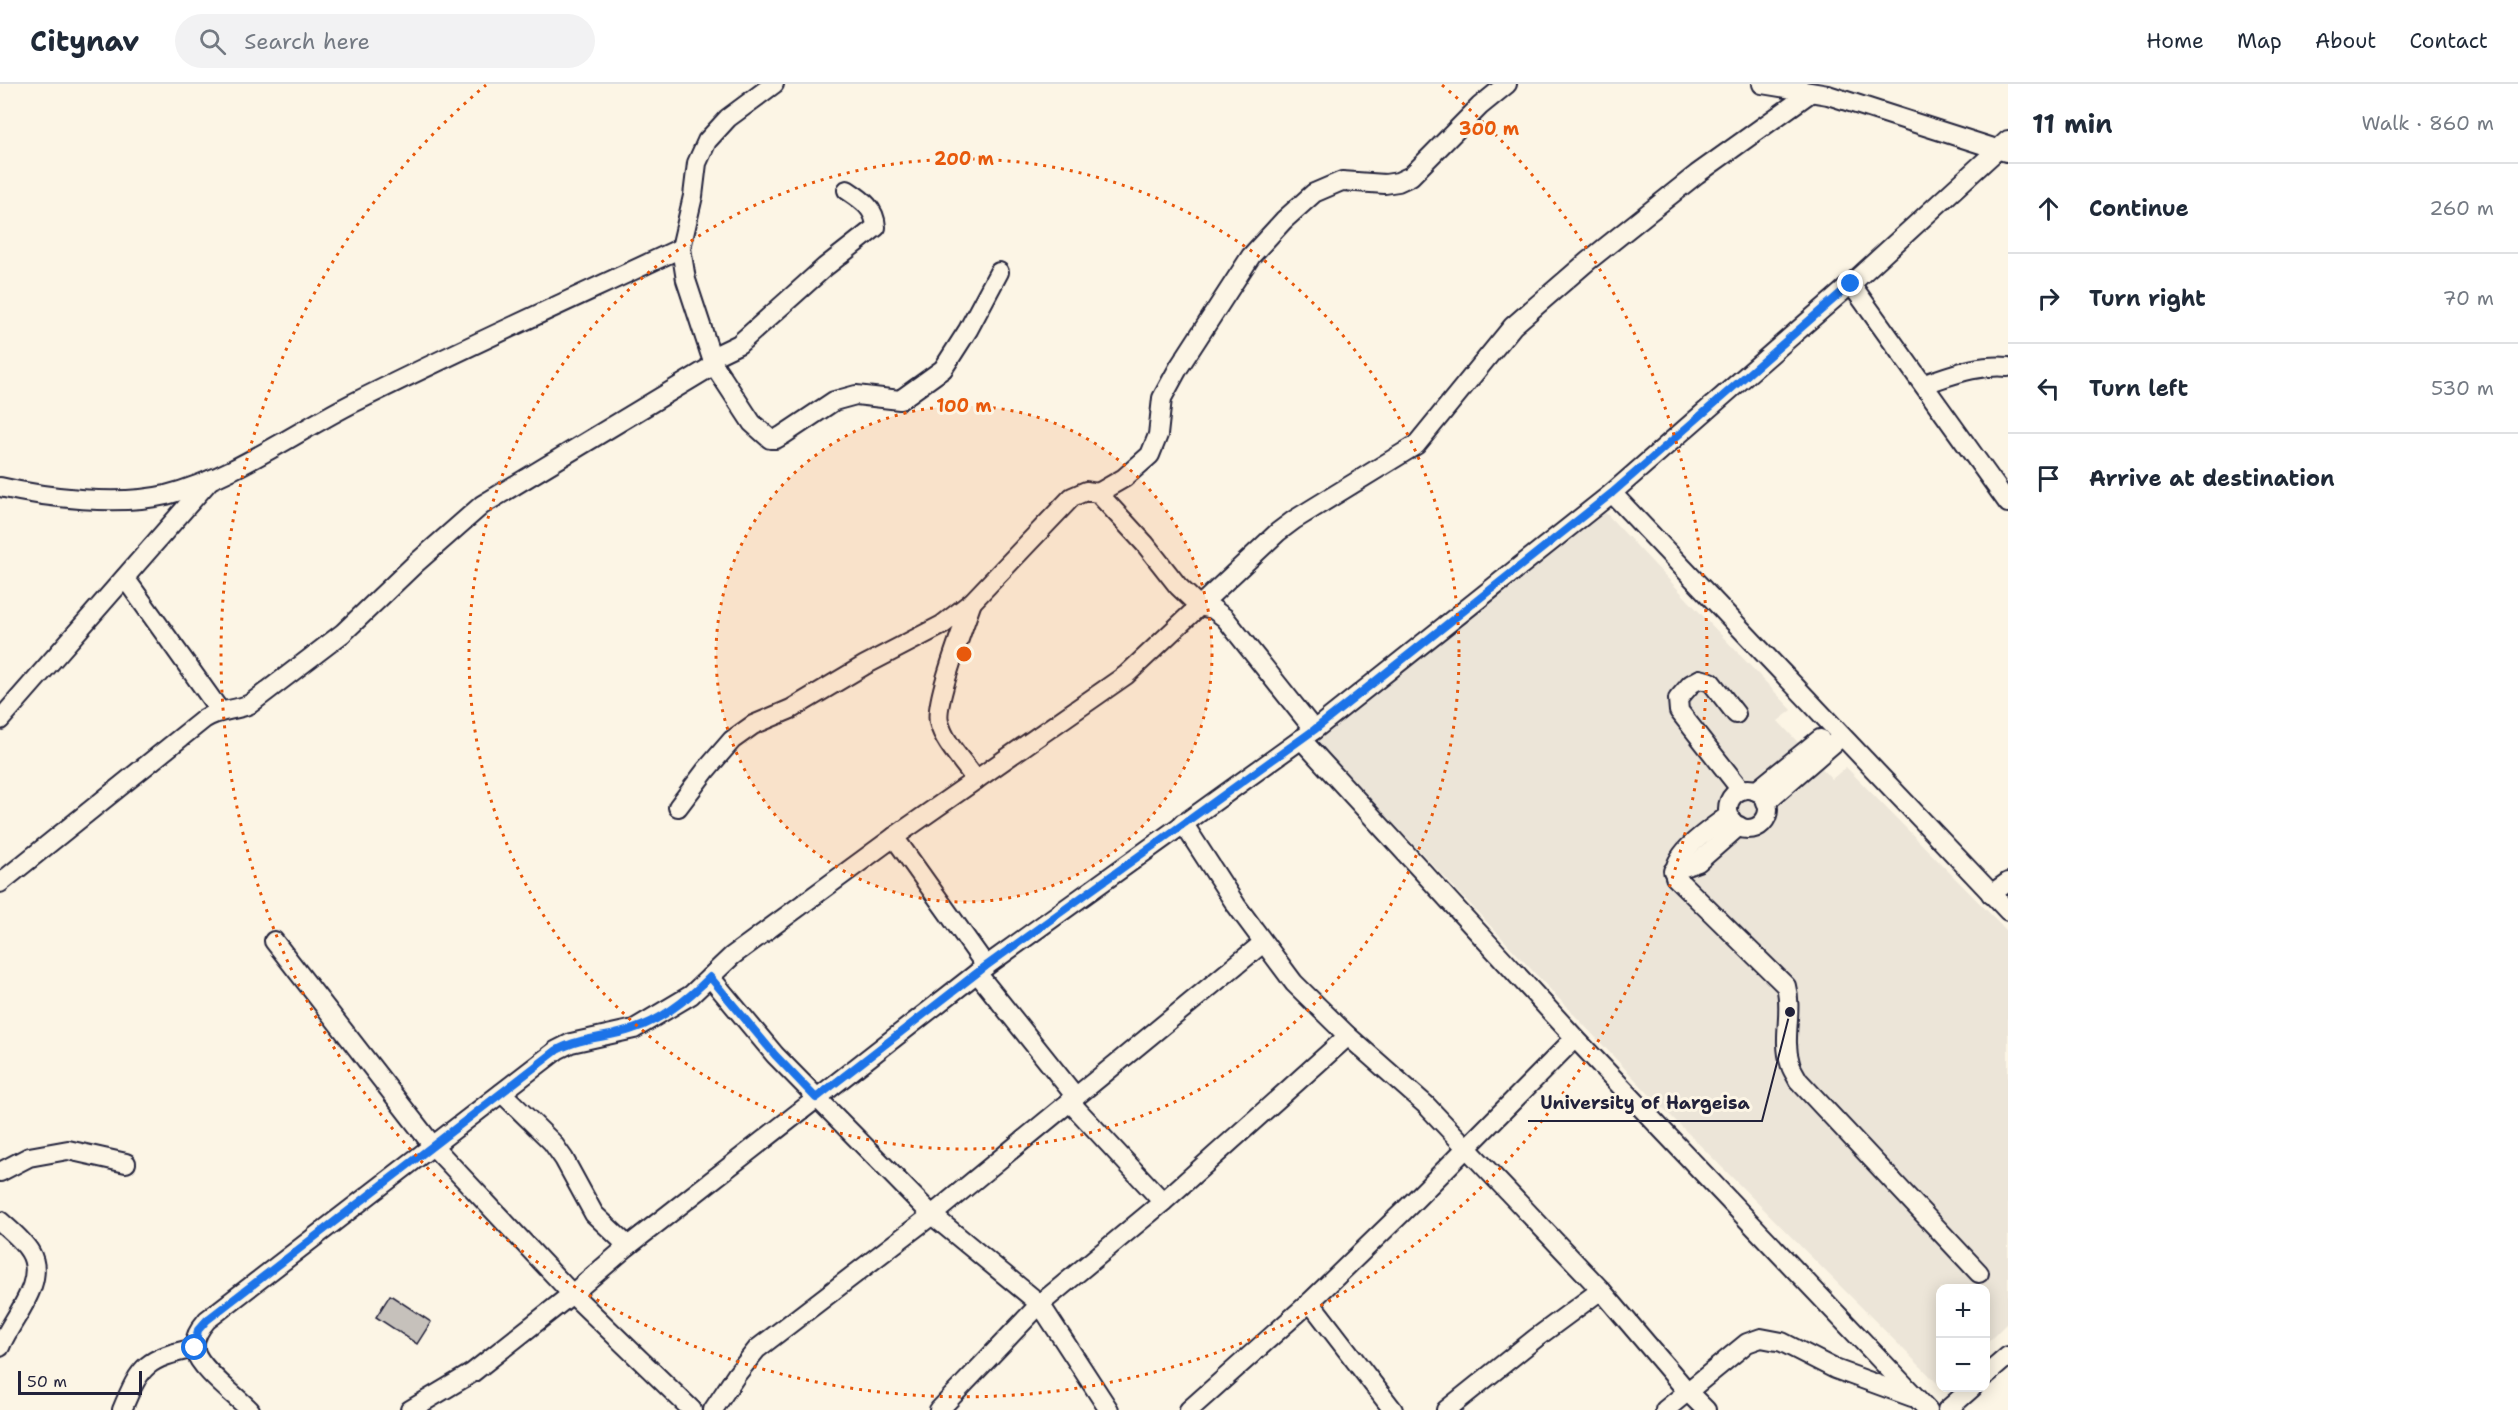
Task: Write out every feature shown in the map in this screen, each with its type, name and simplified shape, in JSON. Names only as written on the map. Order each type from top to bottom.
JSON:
[{"type":"street","points":[[774,84],[728,118],[707,141],[697,163],[693,196],[681,248],[686,280],[713,361],[752,423],[770,439],[783,435],[834,401],[856,394],[900,400],[944,369],[999,272]]},
{"type":"street","points":[[1098,493],[1124,478],[1150,455],[1158,435],[1162,398],[1179,367],[1251,256],[1284,220],[1314,194],[1342,181],[1385,184],[1398,182],[1411,176],[1480,106],[1507,84]]},
{"type":"street","points":[[410,1410],[472,1373],[572,1294],[628,1245],[816,1098],[982,970],[1307,734],[1612,493],[2004,148],[1834,90],[1810,93],[1762,84]]},
{"type":"street","points":[[250,1410],[200,1361],[195,1348],[198,1330],[207,1320],[557,1050],[571,1042],[634,1029],[691,995],[732,956],[894,837],[1126,675],[1294,520],[1416,445],[1513,326],[1587,261],[1697,174],[1810,93]]},
{"type":"street","points":[[0,884],[199,723],[220,711],[240,709],[250,704],[343,633],[415,564],[482,505],[739,344],[816,274],[876,227],[876,217],[867,204],[848,190]]},
{"type":"street","points":[[0,487],[27,493],[103,501],[165,495],[210,480],[351,404],[681,248]]},
{"type":"street","points":[[1851,284],[2006,495]]},
{"type":"street","points":[[1924,384],[1974,368],[1992,365],[2008,367]]},
{"type":"street","points":[[0,720],[210,480]]},
{"type":"street","points":[[678,807],[732,740],[753,725],[791,709],[865,665],[942,626],[972,602],[1072,497],[1086,490],[1098,493],[1145,544],[1178,586],[1200,606],[1213,609],[1225,618],[1307,734],[1575,1038],[1922,1404]]},
{"type":"street","points":[[1612,493],[2008,911]]},
{"type":"street","points":[[124,578],[220,711]]},
{"type":"street","points":[[972,602],[941,698],[938,715],[947,738],[976,780]]},
{"type":"street","points":[[1734,821],[1754,828],[1765,818],[1755,794],[1679,711],[1678,699],[1690,684],[1700,679],[1712,682],[1736,714]]},
{"type":"street","points":[[1734,821],[1730,800],[1755,794],[1837,732]]},
{"type":"street","points":[[1734,821],[1698,862],[1673,870],[1674,877],[1786,986],[1790,999],[1787,1044],[1790,1063],[1798,1080],[1979,1273]]},
{"type":"street","points":[[1184,824],[1236,905],[1294,983],[1348,1036],[1426,1105],[1601,1290],[1706,1410]]},
{"type":"street","points":[[894,837],[982,970],[1073,1100],[1163,1202]]},
{"type":"street","points":[[1991,894],[2008,882]]},
{"type":"street","points":[[274,940],[433,1146],[572,1294],[692,1410]]},
{"type":"street","points":[[714,1410],[737,1374],[758,1349],[932,1215],[1263,943]]},
{"type":"street","points":[[710,977],[775,1055],[932,1215],[1040,1304],[1109,1410]]},
{"type":"street","points":[[939,1410],[1040,1304],[1163,1202],[1348,1036]]},
{"type":"street","points":[[1189,1410],[1310,1302],[1575,1038]]},
{"type":"street","points":[[502,1093],[552,1142],[594,1214],[628,1245]]},
{"type":"street","points":[[0,1172],[29,1156],[68,1150],[126,1163]]},
{"type":"street","points":[[0,1221],[31,1253],[35,1268],[30,1295],[7,1329],[0,1347]]},
{"type":"street","points":[[1446,1410],[1536,1338],[1601,1290]]},
{"type":"street","points":[[1310,1302],[1393,1410]]},
{"type":"street","points":[[1665,1410],[1747,1343],[1761,1338],[1782,1342],[1835,1369],[1922,1404]]},
{"type":"street","points":[[122,1410],[135,1377],[150,1363],[165,1355],[195,1348]]},
{"type":"street","points":[[1990,1372],[2008,1356]]},
{"type":"street","points":[[1947,1410],[1967,1392]]},
{"type":"shaded area","points":[[1602,509],[1792,710],[1778,721],[1832,779],[1846,767],[2008,932],[2008,1322],[1990,1340],[1990,1284],[1936,1284],[1936,1382],[1647,1092],[1316,741]]},
{"type":"building","points":[[390,1295],[431,1322],[417,1344],[376,1317]]},
{"type":"place","name":"University of Hargeisa","points":[[1790,1012]]},
{"type":"route","points":[[195,1348],[198,1330],[207,1320],[557,1050],[571,1042],[634,1029],[665,1013],[691,995],[710,977],[775,1055],[816,1098],[986,966],[1314,730],[1612,493],[1851,284]]}]
